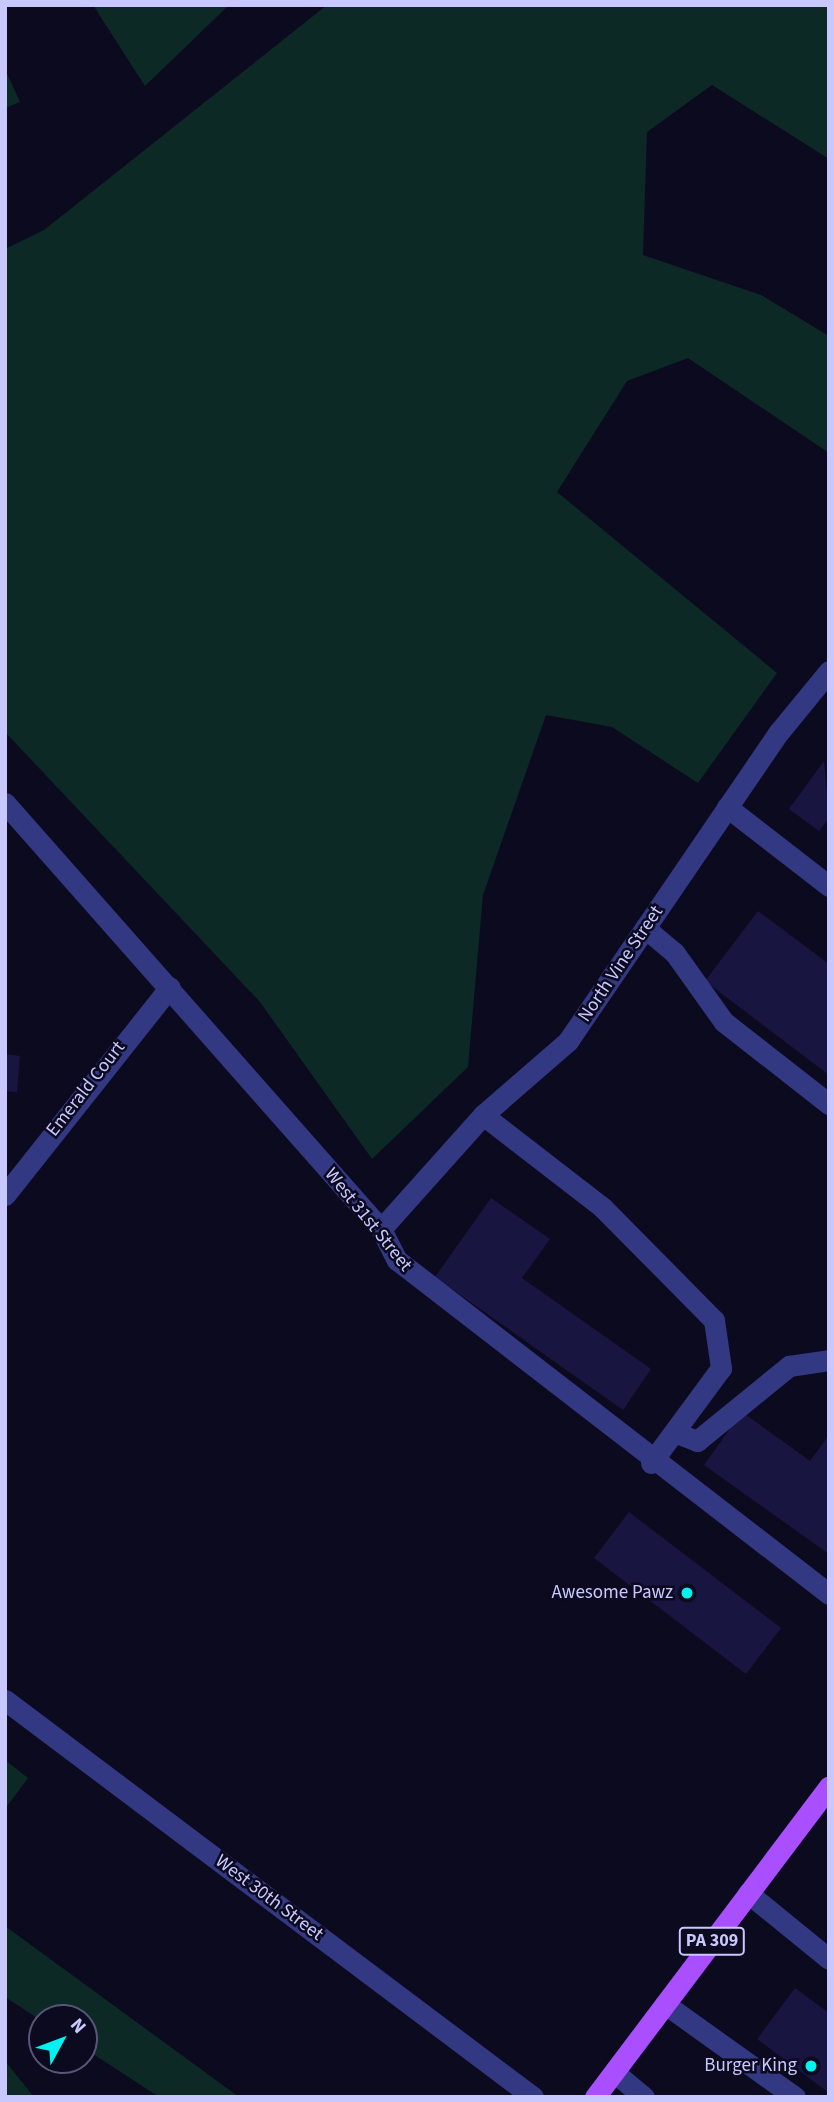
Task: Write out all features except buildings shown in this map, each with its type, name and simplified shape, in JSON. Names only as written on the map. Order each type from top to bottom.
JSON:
[{"type":"main road","name":"PA 309","points":[[596,2097],[829,1786]]},
{"type":"street","name":"North Vine Street","points":[[381,1229],[483,1115],[568,1041],[727,807],[829,671]]},
{"type":"street","name":"West 31st Street","points":[[5,803],[381,1229],[397,1260],[425,1286],[651,1463],[829,1594]]},
{"type":"street","points":[[727,807],[829,886]]},
{"type":"street","points":[[645,928],[674,952],[724,1022],[829,1104]]},
{"type":"street","name":"Emerald Court","points":[[5,1195],[170,987]]},
{"type":"street","points":[[483,1115],[602,1207],[714,1320],[721,1368],[651,1463]]},
{"type":"street","points":[[674,1432],[697,1441],[789,1366],[829,1360]]},
{"type":"street","name":"West 30th Street","points":[[5,1700],[533,2097]]},
{"type":"street","points":[[748,1893],[829,1959]]},
{"type":"street","points":[[665,2004],[795,2097]]},
{"type":"street","points":[[614,2072],[644,2097]]},
{"type":"green space","points":[[93,5],[229,5],[145,86]]},
{"type":"green space","points":[[327,5],[829,5],[829,159],[712,85],[647,132],[643,255],[761,295],[829,336],[829,453],[688,358],[627,381],[557,492],[777,673],[698,783],[612,727],[546,715],[483,895],[468,1067],[372,1159],[260,1002],[5,732],[5,249],[44,230]]},
{"type":"green space","points":[[5,69],[20,102],[5,108]]},
{"type":"green space","points":[[5,1760],[28,1778],[5,1809]]},
{"type":"green space","points":[[5,1926],[239,2097],[159,2097],[98,2057],[98,2004],[28,2004],[28,2012],[5,1997]]},
{"type":"green space","points":[[5,2061],[34,2097],[5,2097]]},
{"type":"place","name":"Awesome Pawz","points":[[687,1593]]},
{"type":"place","name":"Burger King","points":[[811,2066]]}]
